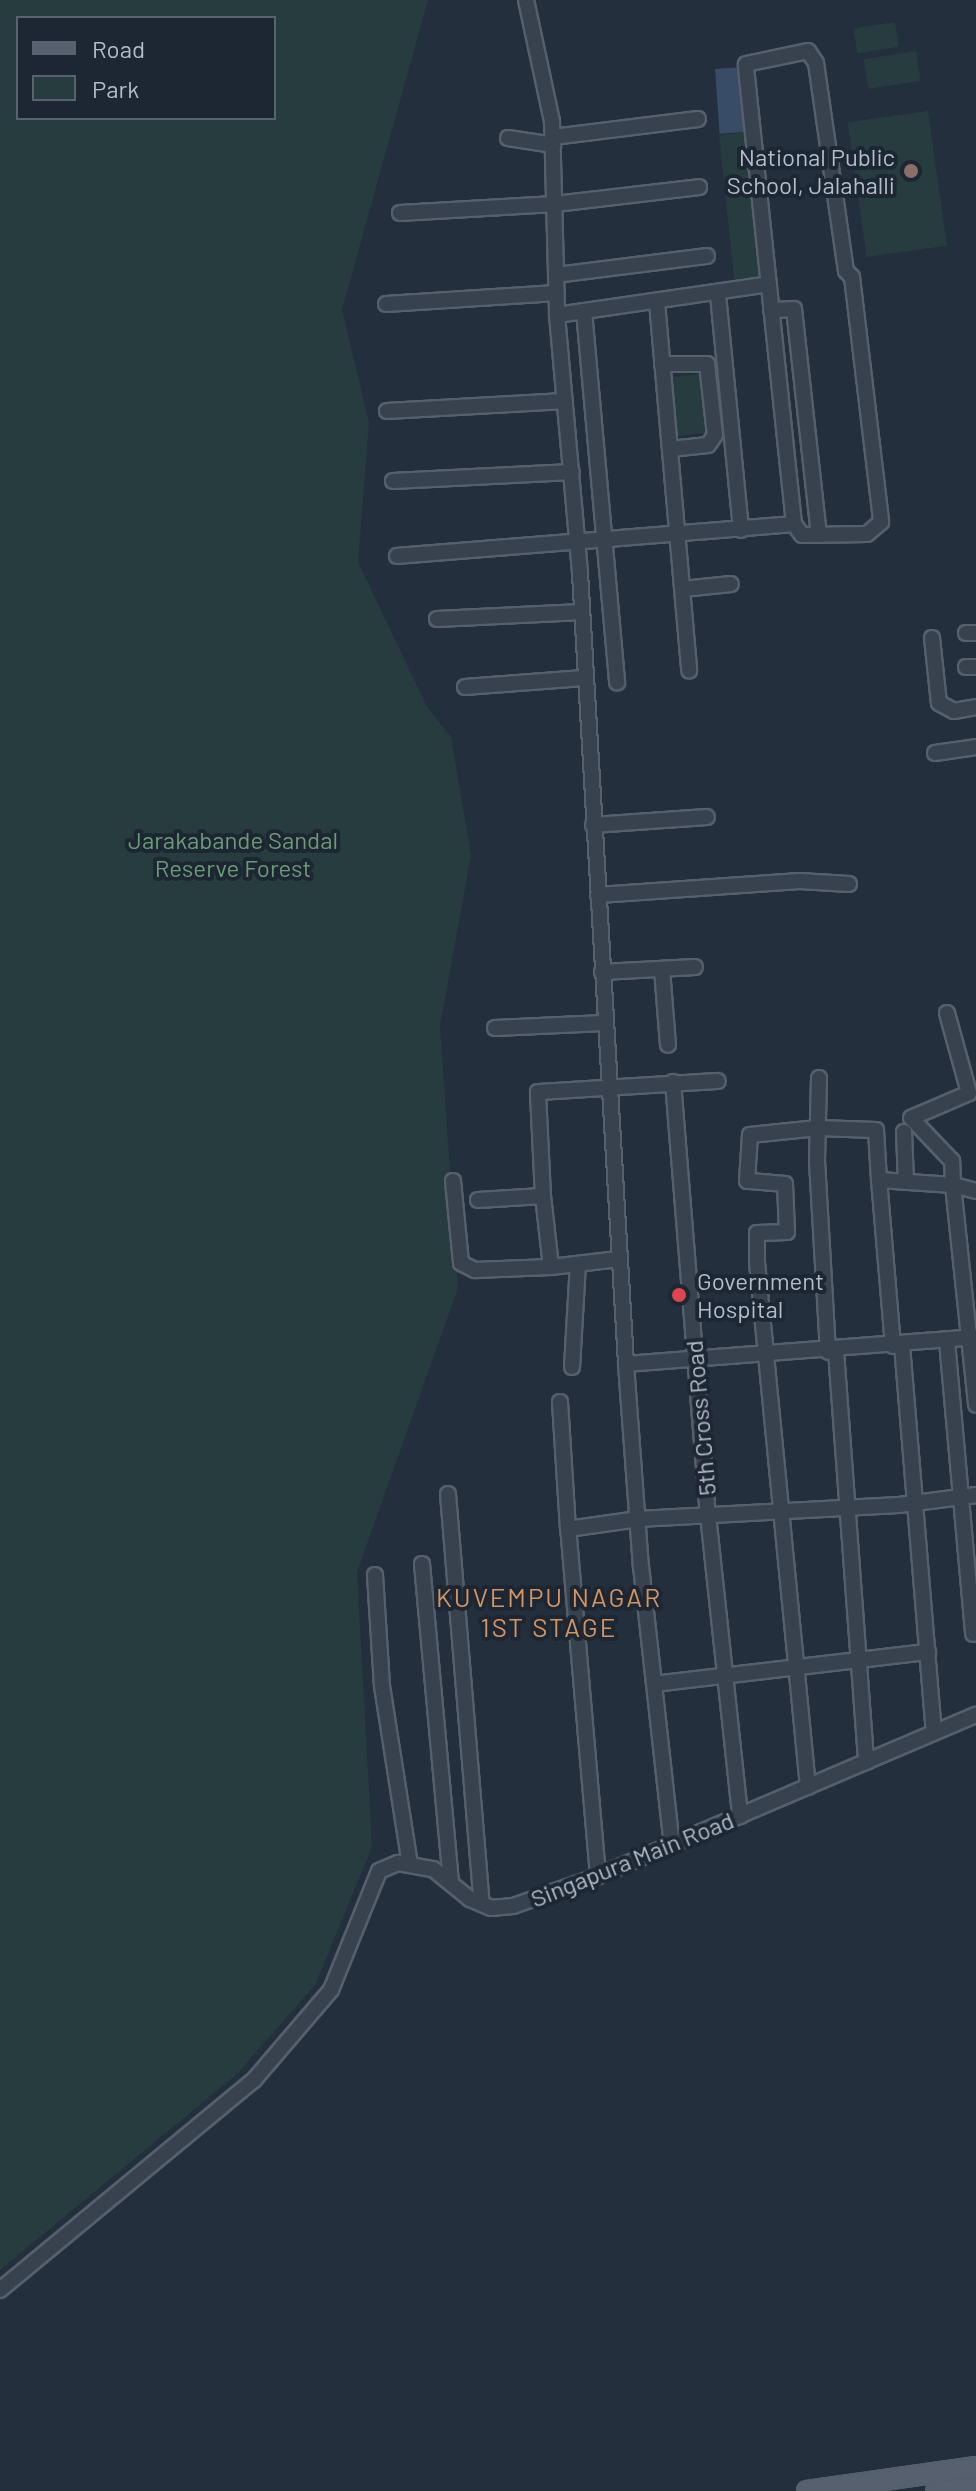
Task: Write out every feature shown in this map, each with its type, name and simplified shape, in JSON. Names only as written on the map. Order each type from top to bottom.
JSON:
[{"type":"main road","points":[[807,2491],[976,2467]]},
{"type":"main road","points":[[936,2491],[976,2488]]},
{"type":"street","points":[[526,0],[549,89],[557,315],[578,542],[607,1088],[626,1364],[638,1519],[672,1845]]},
{"type":"street","points":[[808,51],[816,63],[846,271],[852,277],[881,522],[867,534],[802,535],[794,524],[771,310],[746,64],[808,51]]},
{"type":"street","points":[[508,138],[553,141],[698,119]]},
{"type":"street","points":[[400,213],[555,204],[699,187]]},
{"type":"street","points":[[556,275],[707,256]]},
{"type":"street","points":[[557,315],[718,295],[769,284]]},
{"type":"street","points":[[386,304],[557,293]]},
{"type":"street","points":[[718,295],[741,530]]},
{"type":"street","points":[[657,302],[689,671]]},
{"type":"street","points":[[771,310],[794,309],[819,535]]},
{"type":"street","points":[[584,311],[617,683]]},
{"type":"street","points":[[662,364],[707,364],[715,435],[708,445],[670,449]]},
{"type":"street","points":[[387,411],[565,401]]},
{"type":"street","points":[[393,481],[572,472]]},
{"type":"street","points":[[397,556],[794,524]]},
{"type":"street","points":[[683,589],[731,584]]},
{"type":"street","points":[[437,619],[582,612]]},
{"type":"street","points":[[932,638],[939,703],[954,711],[976,707]]},
{"type":"street","points":[[465,687],[584,678]]},
{"type":"street","points":[[935,753],[976,747]]},
{"type":"street","points":[[593,825],[707,817]]},
{"type":"street","points":[[598,895],[800,881],[849,884]]},
{"type":"street","points":[[602,972],[695,967]]},
{"type":"street","points":[[662,969],[668,1045]]},
{"type":"street","points":[[947,1013],[969,1093],[911,1118],[952,1161],[973,1338],[976,1405]]},
{"type":"street","points":[[495,1028],[604,1023]]},
{"type":"street","points":[[819,1078],[818,1128],[832,1351],[866,1762]]},
{"type":"street","points":[[551,1267],[543,1196],[538,1092],[718,1081]]},
{"type":"street","name":"5th Cross Road","points":[[673,1082],[708,1515],[740,1816]]},
{"type":"street","points":[[808,1787],[779,1511],[770,1357],[757,1233],[787,1232],[785,1184],[747,1181],[750,1135],[818,1128],[876,1130],[916,1503],[934,1733]]},
{"type":"street","points":[[904,1132],[906,1182]]},
{"type":"street","points":[[879,1180],[953,1185],[976,1191]]},
{"type":"street","points":[[453,1181],[461,1263],[475,1270],[551,1267],[619,1259]]},
{"type":"street","points":[[478,1200],[543,1196]]},
{"type":"street","points":[[572,1367],[578,1264]]},
{"type":"street","points":[[626,1364],[696,1363],[973,1338]]},
{"type":"street","points":[[947,1341],[973,1634]]},
{"type":"street","points":[[560,1402],[598,1876]]},
{"type":"street","points":[[448,1494],[482,1904]]},
{"type":"street","points":[[568,1529],[638,1519],[847,1508],[976,1495]]},
{"type":"street","points":[[422,1564],[451,1883]]},
{"type":"street","points":[[375,1575],[382,1686],[410,1865]]},
{"type":"street","points":[[654,1684],[928,1652]]},
{"type":"street","name":"Singapura Main Road","points":[[482,1904],[513,1906],[598,1876],[976,1715]]},
{"type":"street","points":[[0,2290],[254,2080],[331,1990],[379,1871],[410,1865],[433,1869],[482,1904]]},
{"type":"green space","name":"Jarakabande Sandal Reserve Forest","points":[[0,0],[428,0],[342,310],[369,422],[358,562],[427,707],[451,737],[471,855],[440,1026],[458,1288],[357,1572],[372,1847],[315,1985],[237,2074],[0,2270]]},
{"type":"green space","points":[[895,22],[899,47],[857,53],[854,29]]},
{"type":"green space","points":[[916,51],[921,81],[868,89],[864,59]]},
{"type":"green space","points":[[928,111],[947,246],[867,257],[848,122]]},
{"type":"green space","points":[[749,132],[764,276],[734,279],[719,135]]},
{"type":"green space","points":[[701,374],[707,433],[674,436],[668,377]]},
{"type":"water","points":[[744,67],[749,132],[720,134],[715,69]]},
{"type":"place","name":"National Public School, Jalahalli","points":[[911,171]]},
{"type":"place","name":"Government Hospital","points":[[679,1295]]},
{"type":"district","name":"KUVEMPU NAGAR 1ST STAGE","points":[[549,1612]]}]
